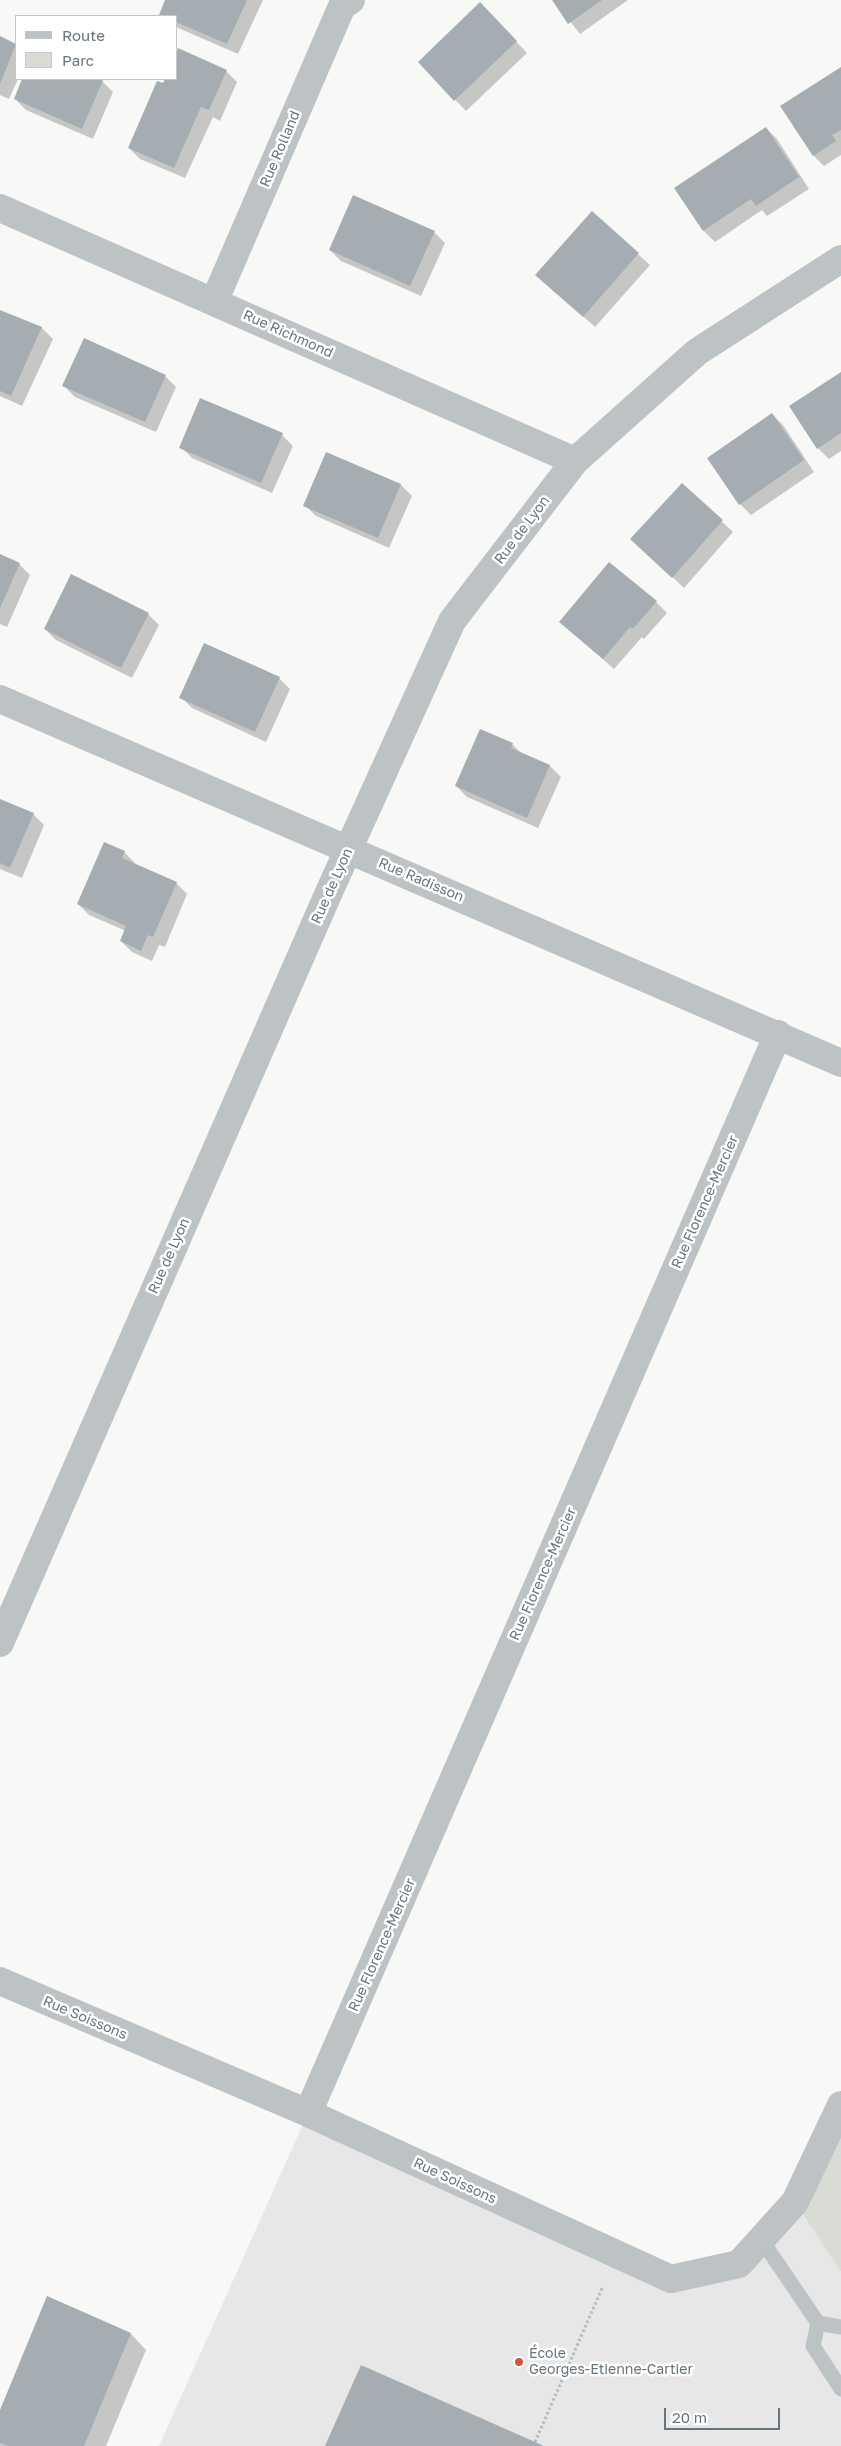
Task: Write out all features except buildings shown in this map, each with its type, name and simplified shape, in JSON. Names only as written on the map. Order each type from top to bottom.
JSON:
[{"type":"street","name":"Rue Rolland","points":[[214,302],[342,6],[351,0]]},
{"type":"street","name":"Rue Richmond","points":[[0,208],[575,461]]},
{"type":"street","name":"Rue de Lyon","points":[[0,1643],[349,848],[452,622],[575,461],[697,352],[841,259]]},
{"type":"street","name":"Rue Radisson","points":[[0,699],[349,848],[841,1062]]},
{"type":"street","name":"Rue Florence-Mercier","points":[[308,2114],[778,1034]]},
{"type":"street","name":"Rue Soissons","points":[[0,1981],[308,2114],[617,2256],[672,2279],[739,2264],[795,2202],[841,2105]]},
{"type":"lane","points":[[761,2239],[818,2323],[841,2327]]},
{"type":"lane","points":[[818,2323],[813,2346],[841,2389]]},
{"type":"path","points":[[535,2442],[617,2256]]},
{"type":"shaded area","name":"École Georges-Etienne-Cartier","points":[[308,2113],[671,2279],[739,2264],[795,2202],[841,2272],[841,2446],[159,2446]]},
{"type":"green space","points":[[841,2105],[841,2272],[795,2202]]},
{"type":"place","name":"École Georges-Etienne-Cartier","points":[[519,2362]]}]
